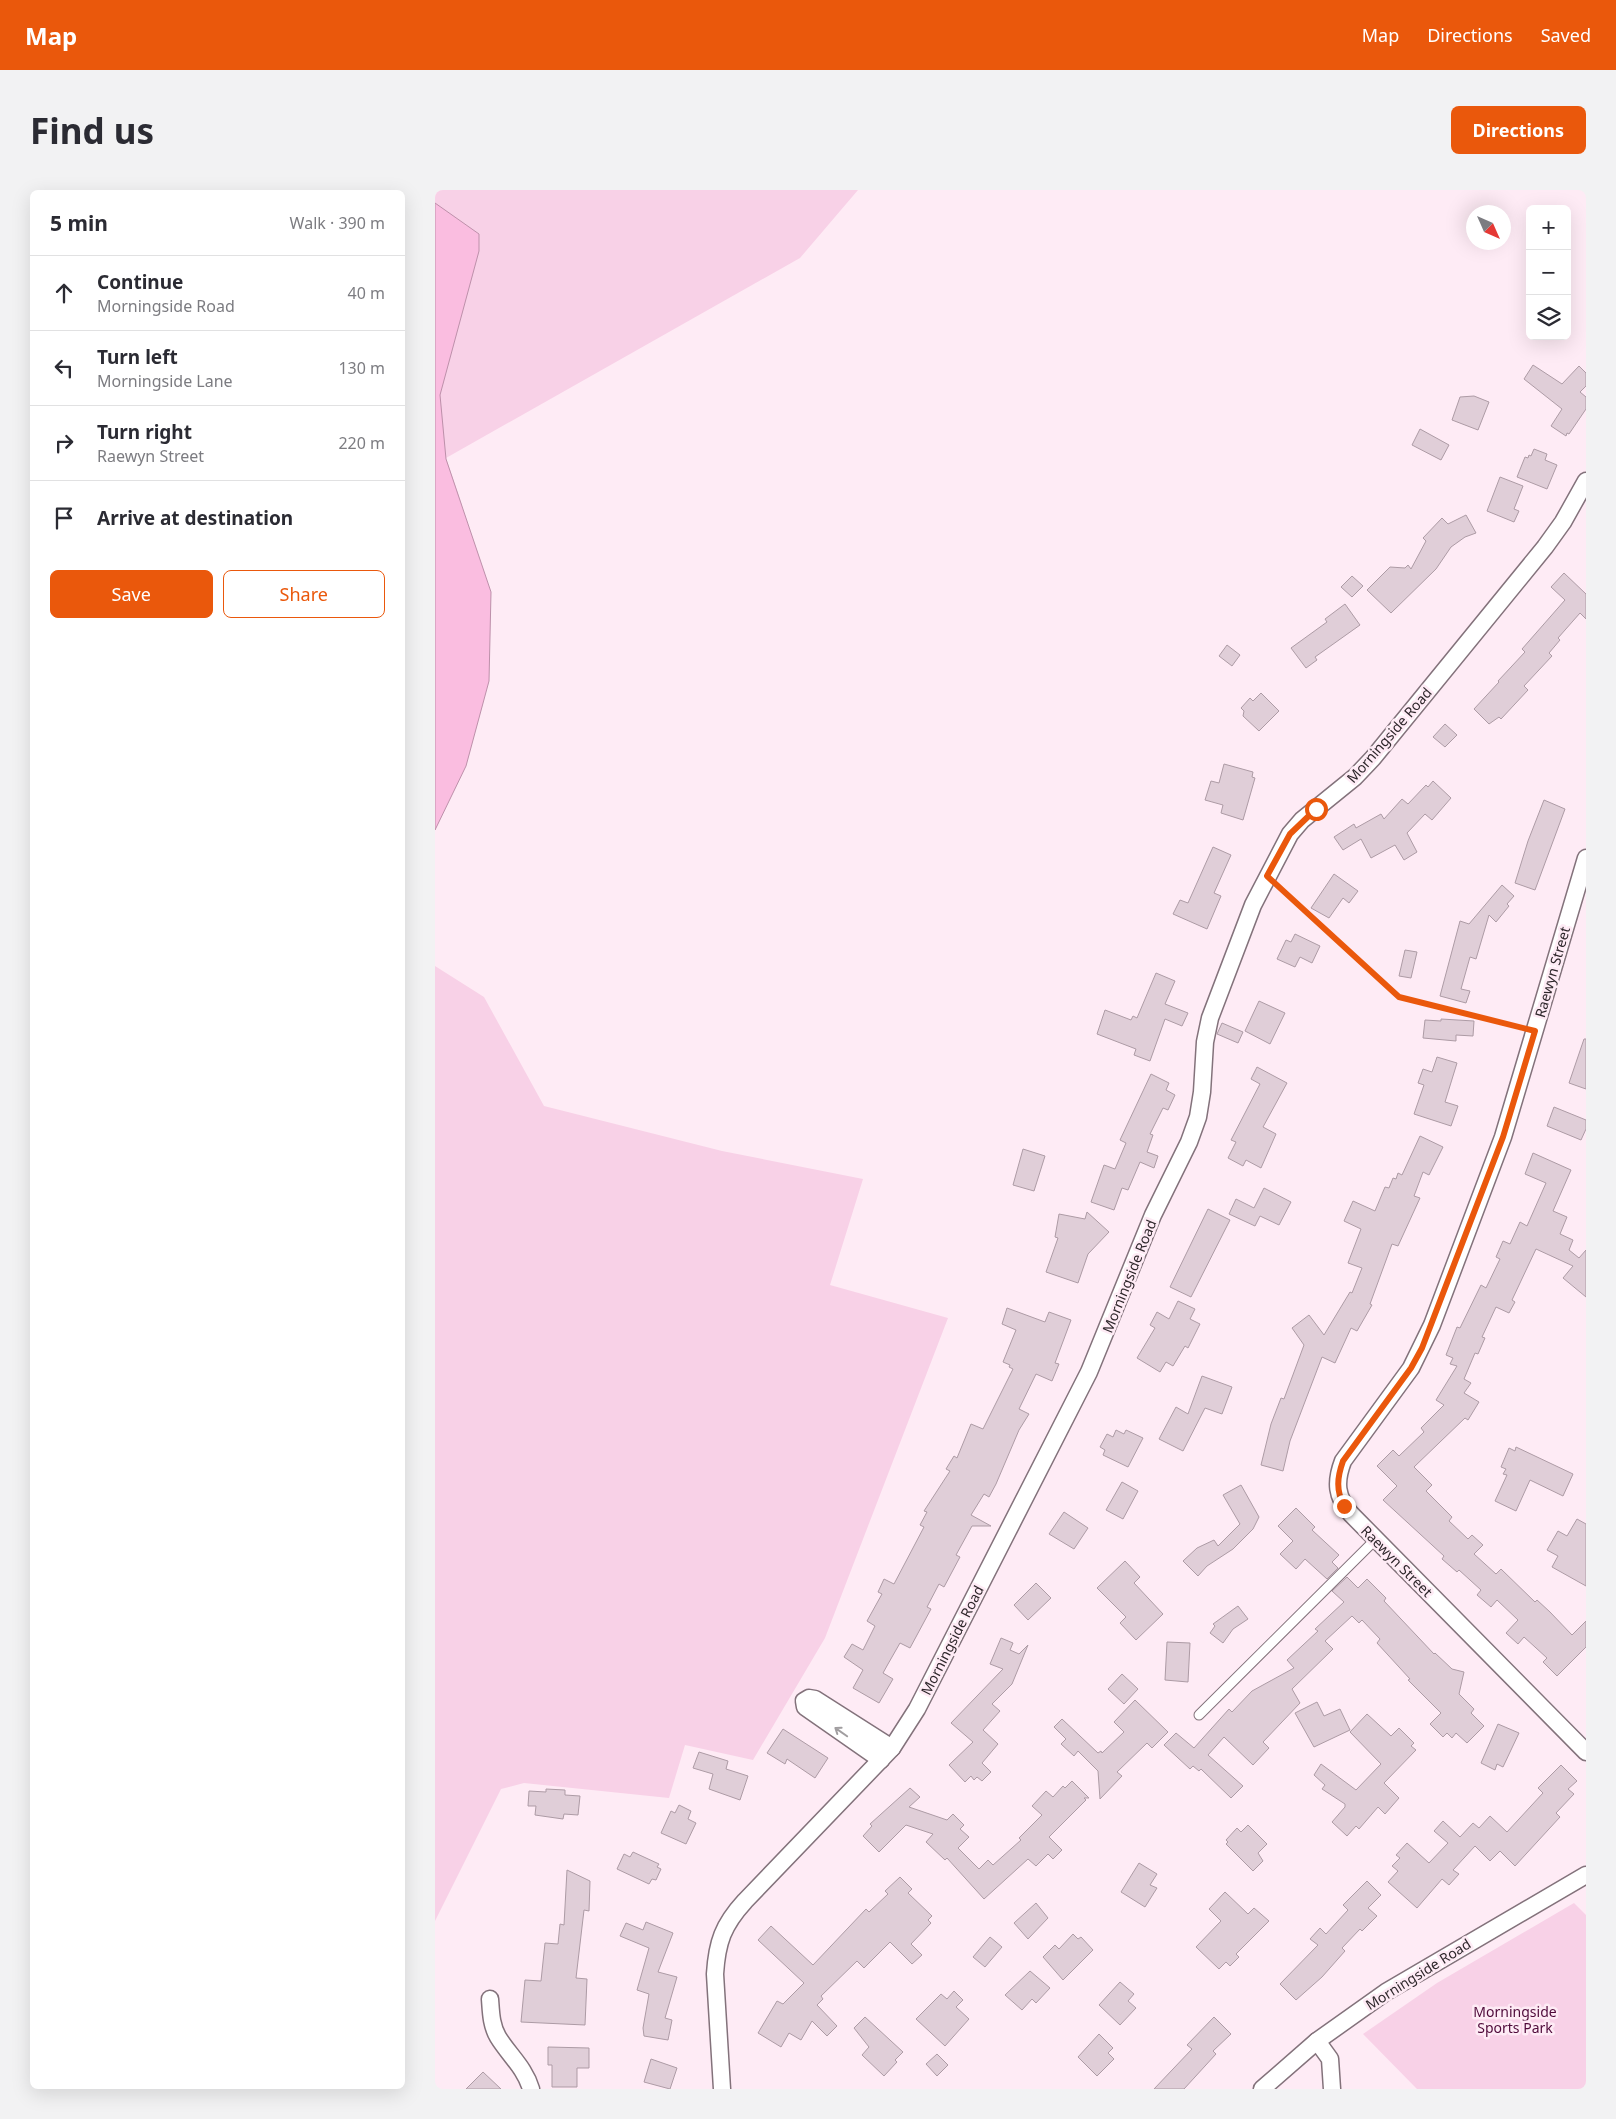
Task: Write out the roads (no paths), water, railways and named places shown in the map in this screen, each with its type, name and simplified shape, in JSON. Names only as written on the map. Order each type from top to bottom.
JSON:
[{"type":"street","name":"Morningside Road","points":[[722,2089],[715,1974],[716,1959],[723,1928],[745,1901],[887,1754],[926,1691],[1085,1380],[1109,1327],[1140,1247],[1189,1142],[1198,1118],[1205,1042],[1210,1018],[1253,905],[1278,853],[1296,827],[1355,777],[1373,758],[1539,554],[1563,522],[1586,481]]},
{"type":"street","name":"Raewyn Street","points":[[1586,858],[1503,1137],[1422,1348],[1411,1368],[1343,1461],[1338,1476],[1339,1497],[1344,1506],[1586,1752]]},
{"type":"street","name":"Morningside Road","points":[[1262,2089],[1317,2041],[1400,1983],[1586,1875]]},
{"type":"street","points":[[490,1999],[491,2021],[497,2036],[519,2063],[531,2089]]},
{"type":"street","points":[[1317,2041],[1329,2059],[1332,2089]]},
{"type":"lane","points":[[1199,1715],[1376,1539]]},
{"type":"park label","name":"Morningside Sports Park","points":[[1515,2019]]}]
